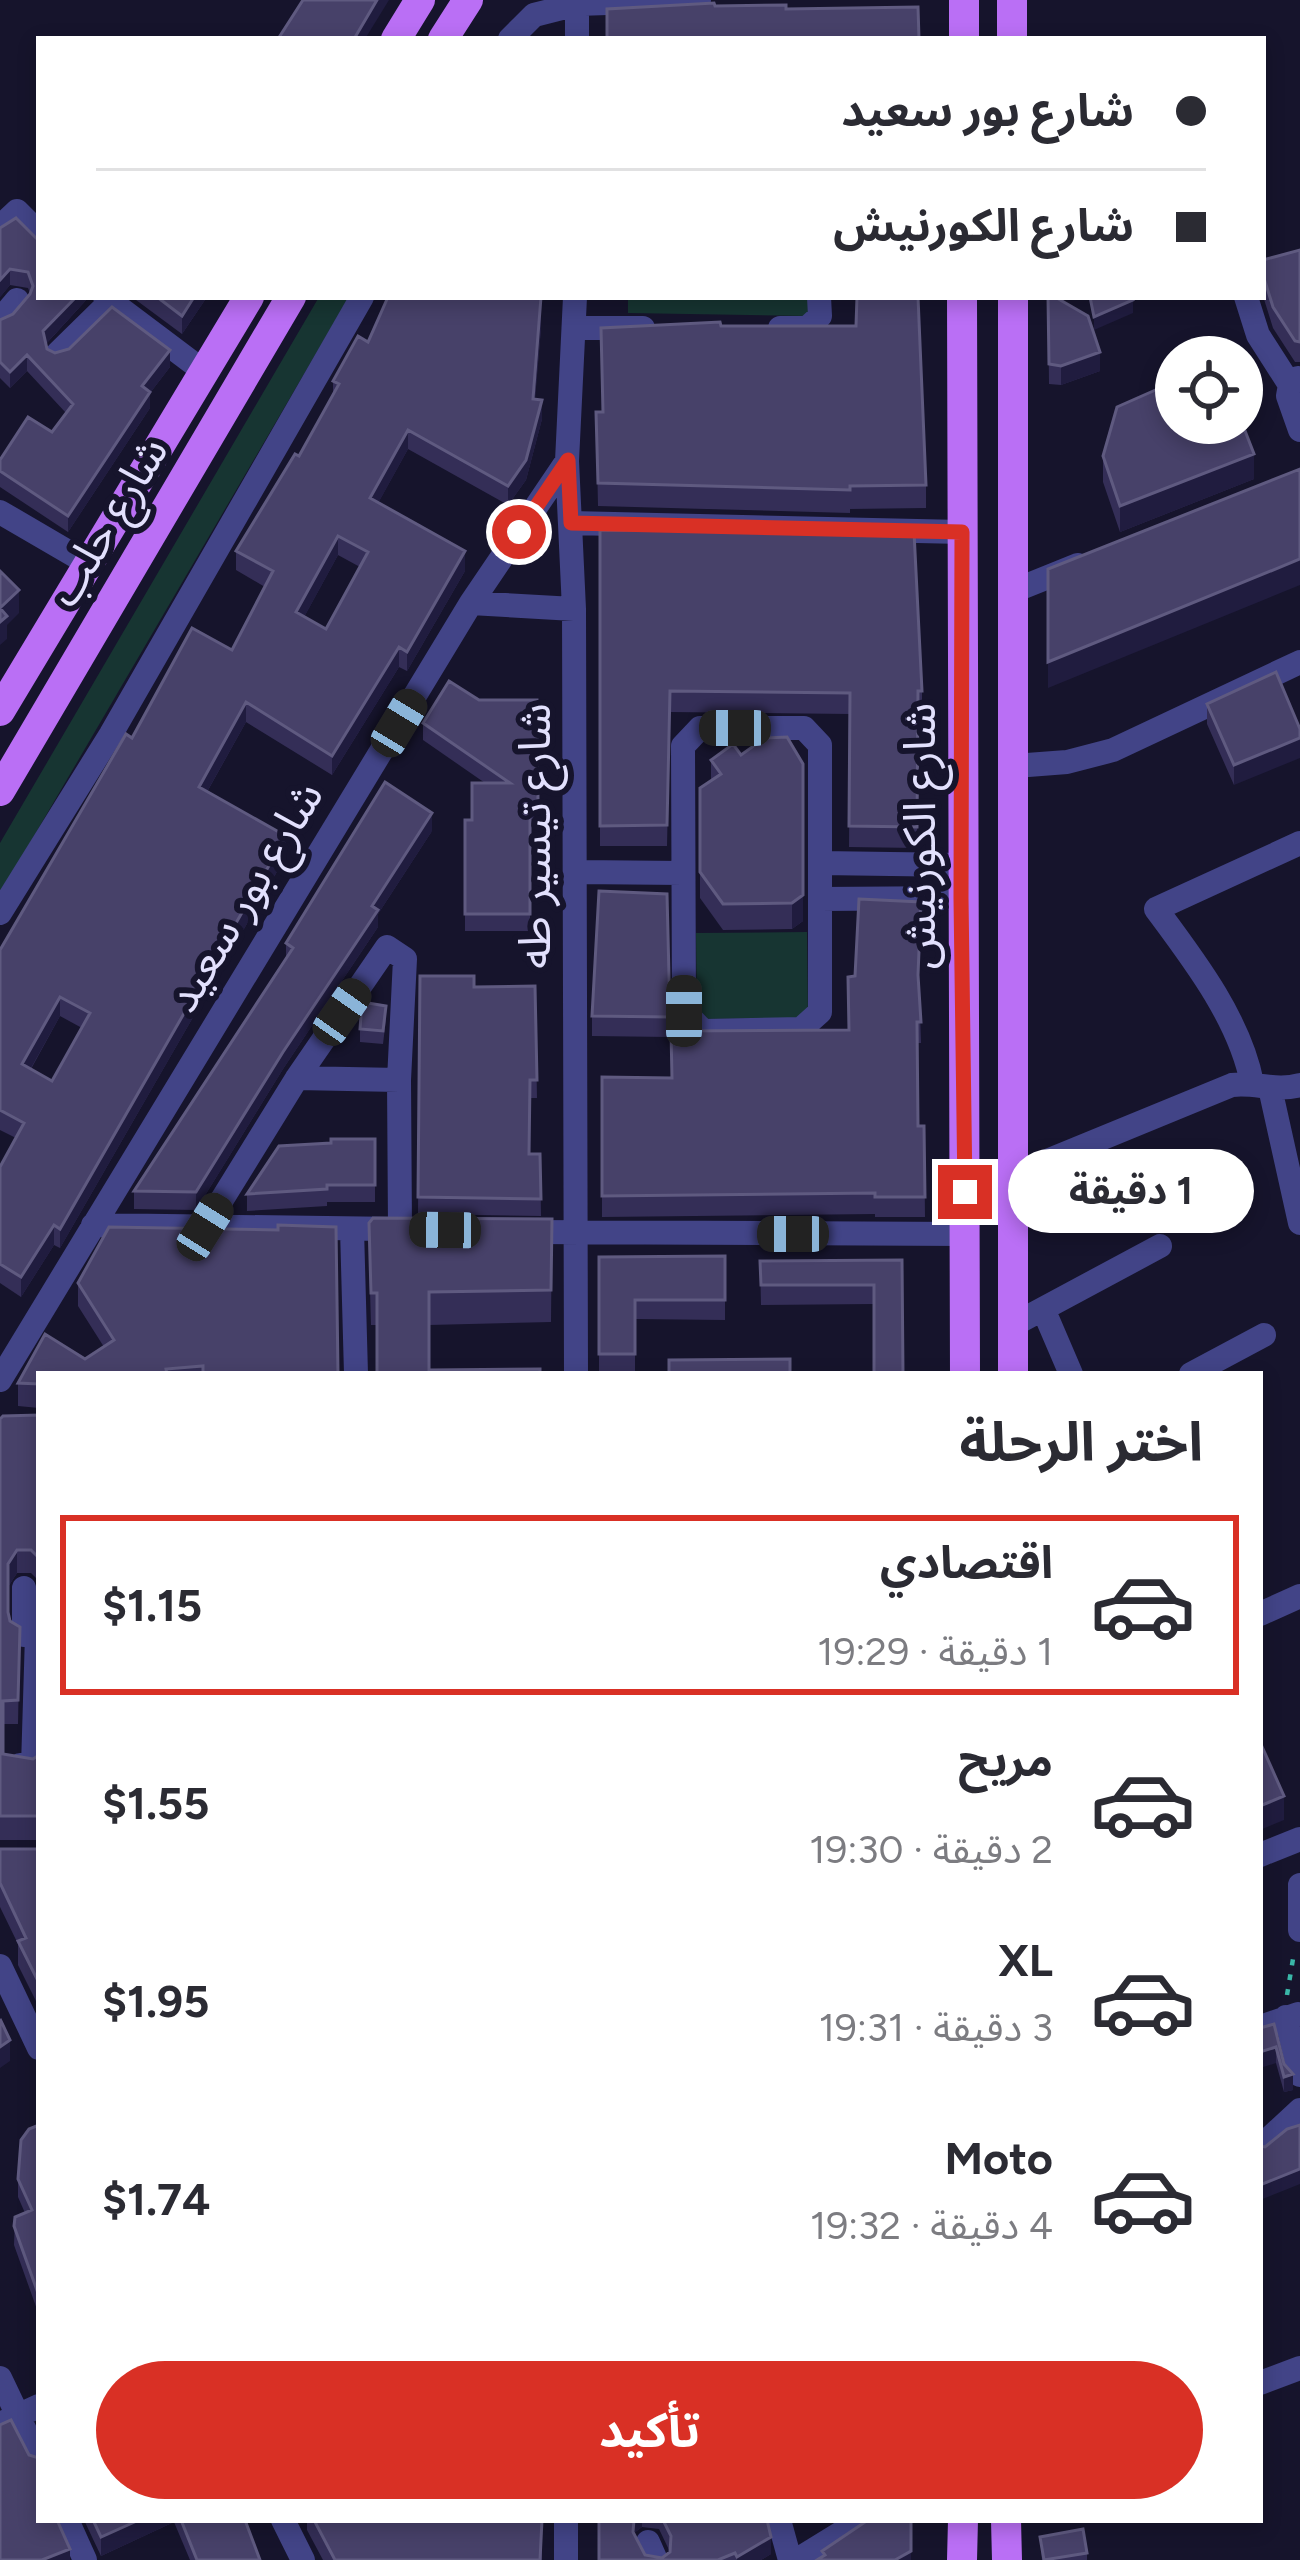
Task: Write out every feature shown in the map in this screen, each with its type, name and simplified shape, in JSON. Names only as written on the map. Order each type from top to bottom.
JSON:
[{"type":"main road","points":[[398,36],[420,0]]},
{"type":"main road","points":[[445,36],[468,0]]},
{"type":"main road","points":[[964,0],[964,36]]},
{"type":"main road","points":[[1012,0],[1012,36]]},
{"type":"main road","name":"شارع حلب","points":[[0,711],[247,300]]},
{"type":"main road","name":"شارع حلب","points":[[0,791],[289,300]]},
{"type":"main road","name":"شارع الكورنيش","points":[[962,300],[965,1371]]},
{"type":"main road","name":"شارع الكورنيش","points":[[1012,1371],[1013,300]]},
{"type":"main road","points":[[962,2560],[963,2523]]},
{"type":"main road","points":[[1006,2523],[1007,2560]]},
{"type":"street","points":[[513,36],[534,15],[577,4],[699,0]]},
{"type":"street","points":[[577,4],[577,36]]},
{"type":"street","points":[[0,227],[17,211],[36,230]]},
{"type":"street","points":[[58,353],[107,300],[206,373]]},
{"type":"street","points":[[0,913],[111,734],[360,300]]},
{"type":"street","name":"شارع تيسير طه","points":[[575,300],[568,460],[577,872],[575,1371]]},
{"type":"street","points":[[761,328],[807,328],[820,316],[819,300]]},
{"type":"street","points":[[1247,300],[1258,335],[1295,381],[1288,396],[1300,430]]},
{"type":"street","points":[[575,328],[668,328]]},
{"type":"street","name":"شارع بور سعيد","points":[[0,1380],[471,603],[568,460]]},
{"type":"street","points":[[0,512],[89,564]]},
{"type":"street","points":[[571,523],[962,532]]},
{"type":"street","points":[[1013,591],[1103,556]]},
{"type":"street","points":[[471,603],[574,609]]},
{"type":"street","points":[[1014,766],[1067,762],[1113,750],[1300,662]]},
{"type":"street","points":[[700,728],[804,728],[820,745],[821,863],[820,1012],[800,1029],[703,1030],[684,1011],[683,746],[700,728]]},
{"type":"street","points":[[1300,844],[1156,909],[1190,954],[1246,1052],[1261,1085],[1300,1219]]},
{"type":"street","points":[[821,863],[961,865]]},
{"type":"street","points":[[577,872],[683,873]]},
{"type":"street","points":[[820,899],[961,898]]},
{"type":"street","points":[[93,1226],[411,1229],[399,1080],[405,959],[387,947],[297,1078],[205,1227]]},
{"type":"street","points":[[297,1078],[399,1080]]},
{"type":"street","points":[[1013,1175],[1232,1085],[1300,1085]]},
{"type":"street","points":[[352,1229],[356,1371]]},
{"type":"street","points":[[489,1231],[965,1234]]},
{"type":"street","points":[[1013,1325],[1160,1246]]},
{"type":"street","points":[[1044,1311],[1070,1371]]},
{"type":"street","points":[[1197,1371],[1264,1335]]},
{"type":"street","points":[[20,1765],[33,1766],[24,1588]]},
{"type":"street","points":[[1263,1613],[1300,1596]]},
{"type":"street","points":[[1263,1854],[1300,1839]]},
{"type":"street","points":[[1299,1930],[1300,1885]]},
{"type":"street","points":[[0,1966],[36,2041]]},
{"type":"street","points":[[1263,2026],[1293,2015],[1300,2075]]},
{"type":"street","points":[[1263,2144],[1300,2110]]},
{"type":"street","points":[[1263,2382],[1300,2368]]},
{"type":"street","points":[[0,2378],[36,2453]]},
{"type":"street","points":[[68,2523],[85,2560]]},
{"type":"street","points":[[285,2523],[303,2560]]},
{"type":"street","points":[[566,2523],[566,2560]]},
{"type":"street","points":[[780,2523],[794,2560],[857,2523]]},
{"type":"path","points":[[1293,2015],[1299,1930]]},
{"type":"green space","points":[[317,300],[347,300],[0,894],[0,843]]},
{"type":"green space","points":[[628,300],[809,300],[809,316],[628,313]]},
{"type":"green space","points":[[807,932],[808,1018],[697,1019],[696,933]]},
{"type":"building","points":[[303,0],[377,0],[356,36],[280,36]]},
{"type":"building","points":[[714,3],[786,5],[786,9],[918,7],[919,36],[607,36],[607,9]]},
{"type":"building","points":[[16,218],[36,238],[36,300],[73,300],[43,331],[47,349],[55,353],[69,349],[112,307],[170,350],[142,386],[150,392],[68,516],[0,471],[0,460],[28,417],[52,432],[73,404],[27,355],[10,372],[0,362],[0,320],[13,314],[33,286],[28,272],[10,269],[0,280],[0,228]]},
{"type":"building","points":[[1300,250],[1300,342],[1273,307],[1266,285],[1266,259]]},
{"type":"building","points":[[161,300],[192,300],[182,316]]},
{"type":"building","points":[[387,300],[541,300],[533,399],[542,400],[526,460],[508,486],[408,430],[370,498],[465,551],[407,652],[399,647],[332,756],[246,702],[199,787],[286,836],[60,1229],[54,1225],[21,1277],[0,1264],[0,1167],[24,1123],[0,1110],[0,950],[126,734],[132,738],[192,628],[232,650],[273,571],[236,551],[295,454],[299,456],[339,384],[333,381],[358,336],[368,342]],"holes":[[[338,536],[368,552],[326,629],[296,612]],[[60,997],[90,1013],[52,1081],[22,1064]]]},
{"type":"building","points":[[857,300],[918,300],[926,485],[850,486],[850,490],[598,483],[596,412],[603,412],[601,328],[720,322],[721,326],[856,326]]},
{"type":"building","points":[[1048,300],[1060,300],[1088,316],[1100,352],[1061,366],[1049,364]]},
{"type":"building","points":[[1091,300],[1133,300],[1094,317]]},
{"type":"building","points":[[1155,390],[1155,444],[1250,444],[1254,454],[1120,506],[1103,456],[1117,407]]},
{"type":"building","points":[[1300,469],[1300,559],[1048,662],[1048,569]]},
{"type":"building","points":[[600,530],[914,532],[922,691],[918,691],[917,827],[849,826],[850,693],[670,691],[667,825],[600,826]]},
{"type":"building","points":[[0,571],[19,590],[0,608]]},
{"type":"building","points":[[1276,672],[1300,738],[1234,765],[1207,704]]},
{"type":"building","points":[[449,681],[479,700],[537,700],[538,802],[530,802],[530,914],[465,914],[465,820],[472,820],[472,783],[510,783],[423,723]]},
{"type":"building","points":[[787,737],[803,764],[803,895],[792,903],[723,904],[700,872],[700,788],[721,774],[711,760],[733,744],[741,755],[765,738]]},
{"type":"building","points":[[385,782],[432,813],[372,906],[378,910],[196,1192],[134,1191],[293,948],[286,943]]},
{"type":"building","points":[[599,891],[667,894],[670,1017],[592,1016]]},
{"type":"building","points":[[859,899],[921,902],[918,1126],[924,1126],[925,1197],[875,1197],[875,1193],[602,1196],[602,1077],[672,1078],[671,1031],[849,1030],[848,977],[855,976]]},
{"type":"building","points":[[420,976],[474,976],[474,987],[535,986],[537,1080],[530,1080],[529,1154],[540,1154],[541,1199],[418,1197]]},
{"type":"building","points":[[362,1002],[386,1006],[383,1031],[360,1029]]},
{"type":"building","points":[[331,1139],[375,1139],[375,1185],[247,1194],[279,1146],[331,1143]]},
{"type":"building","points":[[373,1218],[552,1219],[551,1290],[429,1292],[429,1370],[540,1371],[377,1371],[377,1293],[371,1293],[369,1223]]},
{"type":"building","points":[[278,1225],[336,1227],[338,1371],[203,1371],[203,1366],[166,1371],[36,1371],[36,1384],[18,1383],[45,1334],[85,1359],[114,1340],[78,1283],[109,1227],[278,1230]]},
{"type":"building","points":[[725,1256],[725,1300],[635,1300],[635,1354],[599,1354],[599,1257]]},
{"type":"building","points":[[902,1260],[903,1371],[874,1371],[874,1285],[761,1285],[760,1261]]},
{"type":"building","points":[[790,1359],[790,1371],[669,1371],[669,1360]]},
{"type":"building","points":[[36,1415],[36,1555],[17,1550],[8,1564],[8,1612],[10,1621],[20,1627],[18,1700],[3,1701],[3,1754],[36,1757],[36,1816],[0,1816],[3,1416]]},
{"type":"building","points":[[1263,1749],[1284,1796],[1263,1805]]},
{"type":"building","points":[[0,1849],[36,1849],[36,1977],[18,1941],[26,1938],[0,1883]]},
{"type":"building","points":[[0,2019],[10,2040],[0,2047]]},
{"type":"building","points":[[1274,2024],[1284,2064],[1293,2074],[1284,2077],[1276,2047],[1263,2051],[1263,2027]]},
{"type":"building","points":[[1300,2125],[1300,2169],[1263,2184],[1263,2147]]},
{"type":"building","points":[[36,2126],[36,2288],[14,2226],[15,2217],[32,2210],[18,2179],[21,2140]]},
{"type":"building","points":[[11,2420],[29,2455],[36,2457],[36,2523],[58,2523],[70,2549],[42,2560],[0,2560],[0,2425]]},
{"type":"building","points":[[94,2523],[132,2523],[101,2537]]},
{"type":"building","points":[[182,2523],[246,2523],[260,2560],[197,2560]]},
{"type":"building","points":[[316,2523],[542,2523],[540,2560],[335,2560]]},
{"type":"building","points":[[599,2523],[634,2523],[633,2532],[645,2555],[662,2558],[670,2552],[671,2536],[664,2523],[768,2523],[771,2537],[737,2557],[735,2553],[718,2560],[599,2560]]},
{"type":"building","points":[[864,2523],[911,2523],[911,2551],[895,2560],[817,2560],[825,2555],[822,2551]]},
{"type":"building","points":[[1083,2529],[1087,2553],[1044,2560],[1040,2537]]},
{"type":"route","points":[[519,532],[568,460],[571,523],[962,532],[965,1192]]}]
